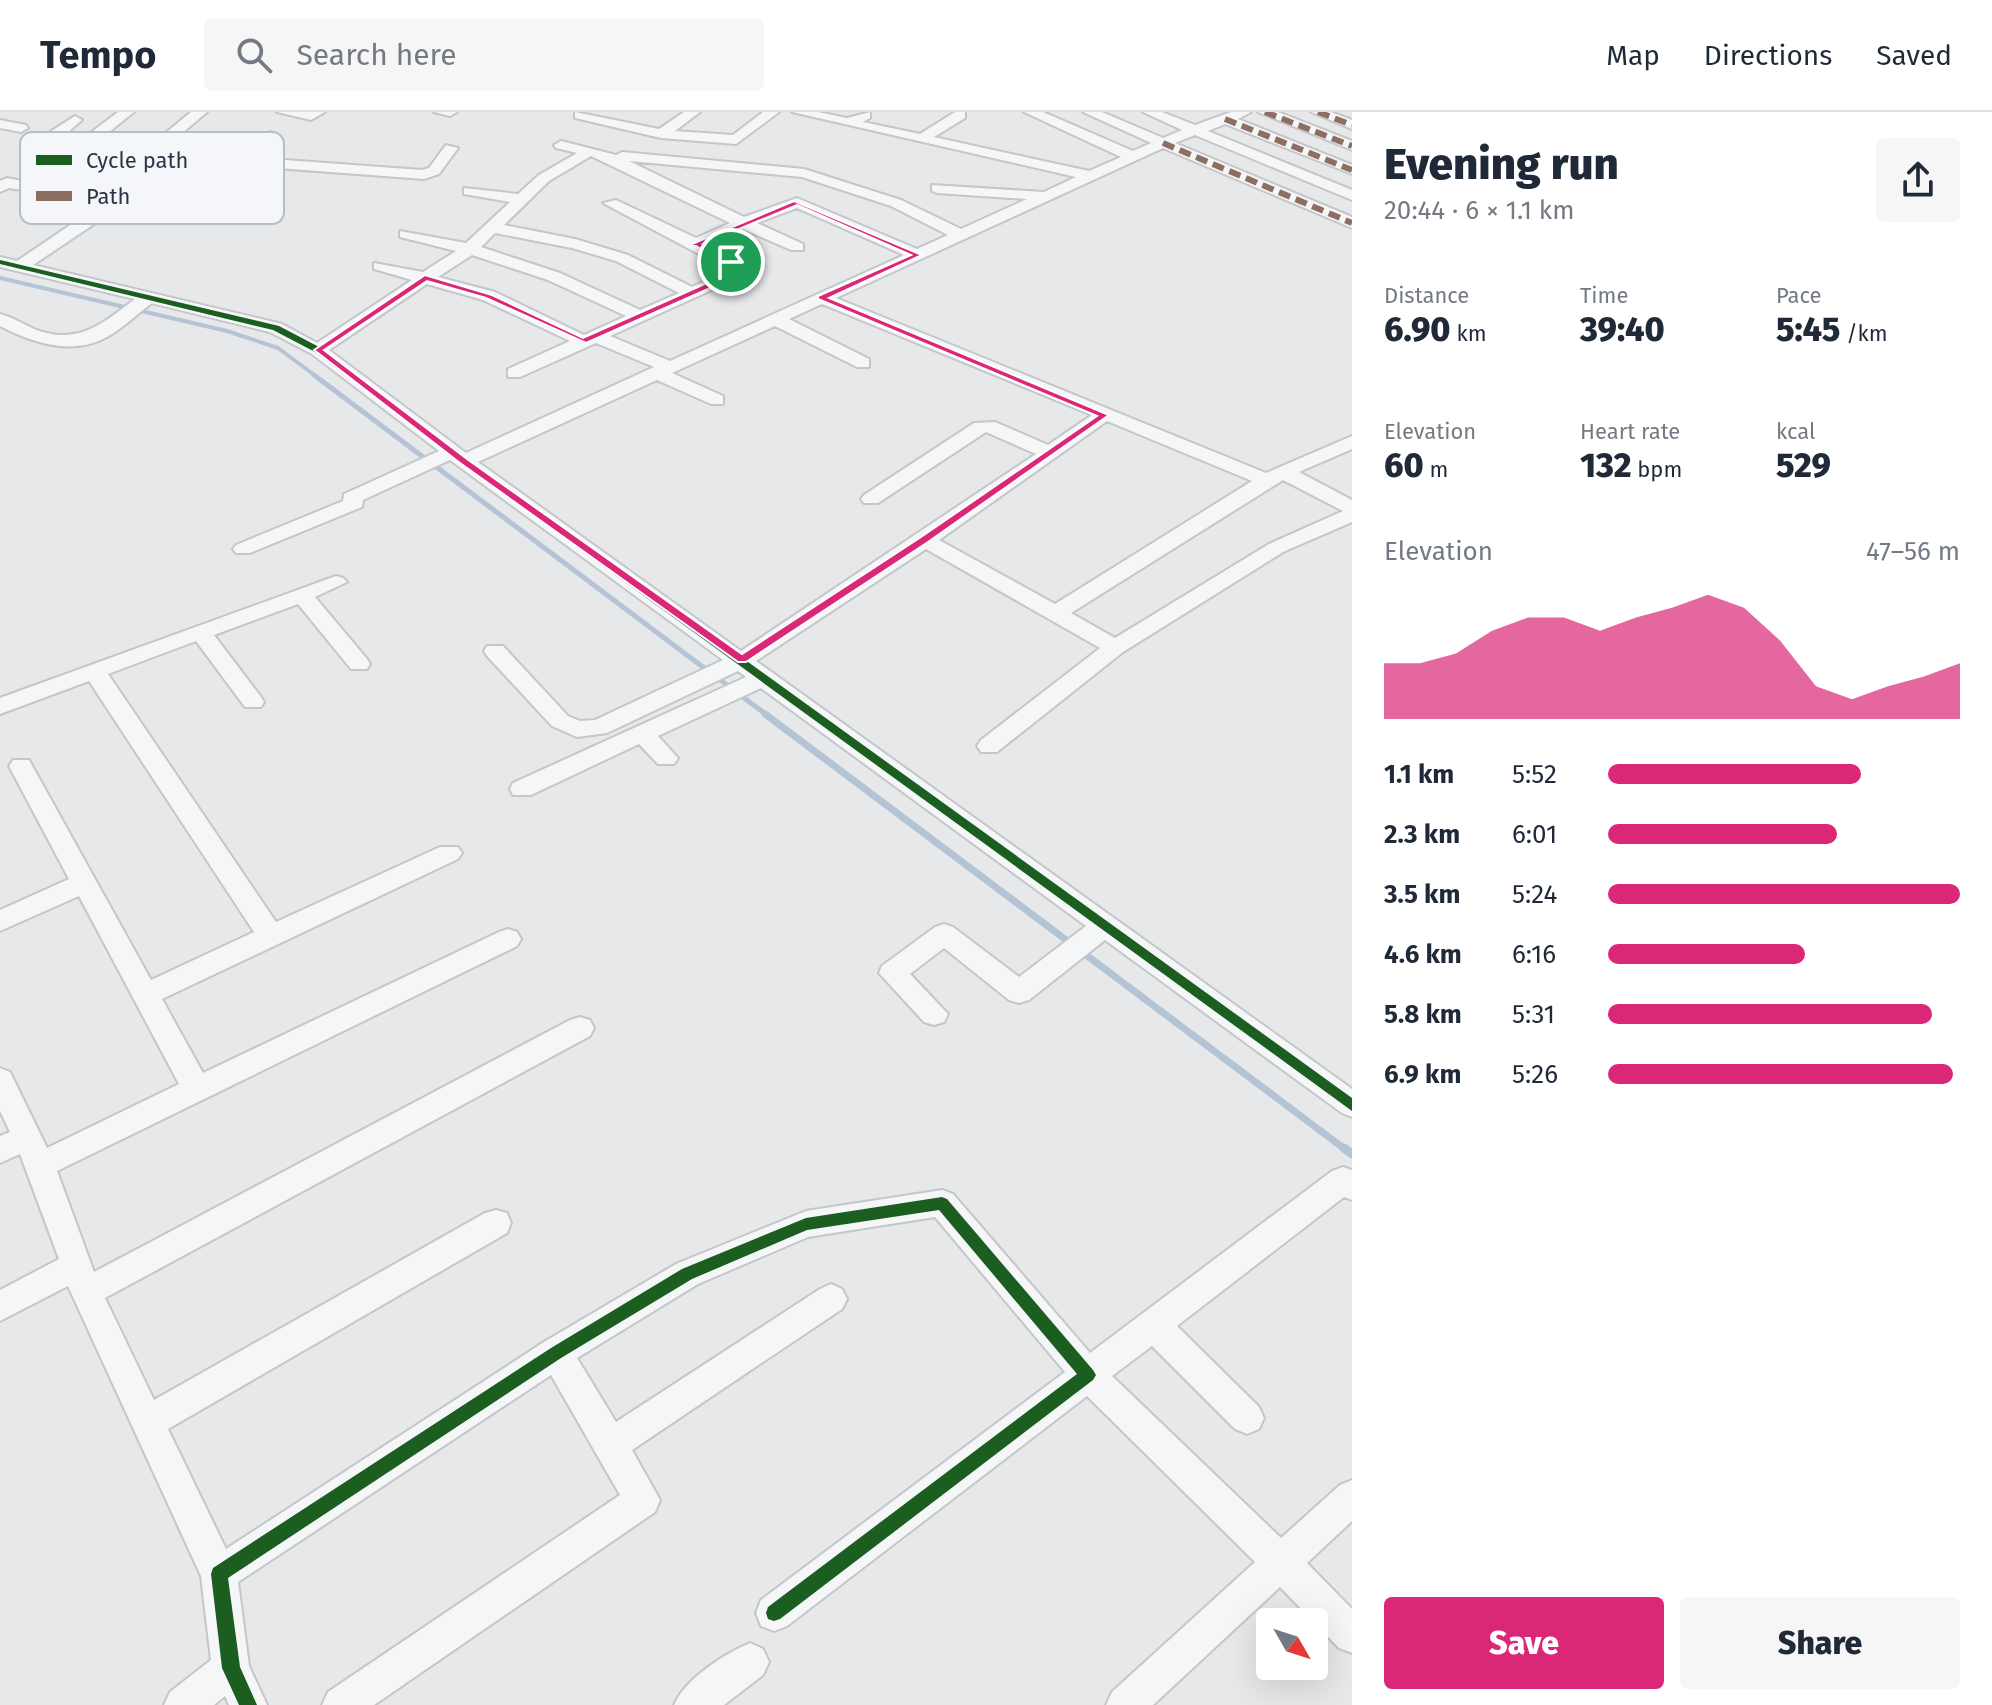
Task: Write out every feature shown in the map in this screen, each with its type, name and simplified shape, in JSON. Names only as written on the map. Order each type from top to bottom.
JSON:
[{"type":"street","points":[[101,132],[127,112]]},
{"type":"street","points":[[284,112],[311,116],[318,112]]},
{"type":"street","points":[[441,112],[450,112]]},
{"type":"street","points":[[661,134],[693,112]]},
{"type":"street","points":[[578,113],[661,134],[736,140],[772,112]]},
{"type":"street","points":[[799,112],[1092,176]]},
{"type":"street","points":[[849,123],[871,112]]},
{"type":"street","points":[[1031,112],[1133,157]]},
{"type":"street","points":[[1090,112],[1352,223]]},
{"type":"street","points":[[1150,112],[1352,195]]},
{"type":"street","points":[[243,549],[355,503],[351,498],[415,469],[453,457],[662,369],[1163,143],[1244,112]]},
{"type":"street","points":[[1265,112],[1352,146]]},
{"type":"street","points":[[1318,112],[1352,125]]},
{"type":"street","points":[[922,139],[957,113]]},
{"type":"street","points":[[172,132],[191,114]]},
{"type":"street","points":[[1225,119],[1352,170]]},
{"type":"street","points":[[59,132],[75,120]]},
{"type":"street","points":[[0,124],[21,128]]},
{"type":"street","points":[[561,145],[596,152],[822,178],[896,203],[961,235]]},
{"type":"street","points":[[284,164],[424,175],[434,171],[451,148]]},
{"type":"street","points":[[318,350],[471,248],[544,178],[596,152]]},
{"type":"street","points":[[596,152],[797,247]]},
{"type":"street","points":[[757,171],[760,183],[773,191],[918,255]]},
{"type":"street","points":[[1303,202],[1352,181]]},
{"type":"street","points":[[0,187],[7,183],[20,185]]},
{"type":"street","points":[[937,188],[1047,197]]},
{"type":"street","points":[[469,191],[521,199]]},
{"type":"street","points":[[514,373],[740,269],[611,203]]},
{"type":"street","points":[[696,244],[797,203]]},
{"type":"street","points":[[10,264],[78,224]]},
{"type":"street","points":[[493,228],[575,244],[622,258],[692,293]]},
{"type":"street","points":[[406,234],[471,248],[541,269],[587,288],[639,316]]},
{"type":"street","points":[[10,264],[146,300],[276,328],[318,350],[453,457],[742,660],[759,681],[1352,1105]]},
{"type":"street","points":[[380,266],[489,296],[662,369],[717,400]]},
{"type":"street","points":[[821,298],[1104,415],[1275,476],[1352,508]]},
{"type":"street","points":[[0,319],[19,330],[68,341],[93,337],[146,300]]},
{"type":"street","points":[[773,318],[863,363]]},
{"type":"street","points":[[495,651],[560,721],[577,729],[599,728],[742,660],[925,540],[1104,415]]},
{"type":"street","points":[[871,499],[981,427],[988,426],[1048,452]]},
{"type":"street","points":[[1057,613],[1275,476],[1352,442]]},
{"type":"street","points":[[989,746],[1115,647],[1276,548],[1352,515]]},
{"type":"street","points":[[925,540],[1115,647]]},
{"type":"street","points":[[0,706],[336,582]]},
{"type":"street","points":[[302,595],[359,664]]},
{"type":"street","points":[[200,632],[253,702]]},
{"type":"street","points":[[94,671],[271,936]]},
{"type":"street","points":[[522,789],[759,681]]},
{"type":"street","points":[[643,734],[666,758]]},
{"type":"street","points":[[21,766],[82,884],[196,1088]]},
{"type":"street","points":[[144,995],[449,853]]},
{"type":"street","points":[[0,921],[82,884]]},
{"type":"street","points":[[934,1014],[892,973],[944,934],[1019,992],[1102,928]]},
{"type":"street","points":[[23,1151],[196,1088],[508,939]]},
{"type":"street","points":[[0,1306],[81,1279],[580,1028]]},
{"type":"street","points":[[0,1080],[23,1151],[146,1423],[219,1574],[231,1668],[248,1705]]},
{"type":"street","points":[[774,1613],[1343,1180],[1352,1187]]},
{"type":"street","points":[[219,1574],[556,1353],[687,1274],[806,1224],[942,1203],[1088,1375],[1352,1635]]},
{"type":"street","points":[[146,1423],[496,1223]]},
{"type":"street","points":[[610,1445],[831,1299]]},
{"type":"street","points":[[1154,1326],[1247,1418]]},
{"type":"street","points":[[341,1705],[643,1500],[556,1353]]},
{"type":"street","points":[[1125,1705],[1352,1497]]},
{"type":"street","points":[[693,1705],[750,1662]]},
{"type":"street","points":[[183,1705],[231,1668]]},
{"type":"waterway","points":[[0,278],[227,331],[278,348],[317,377]]},
{"type":"waterway","points":[[314,375],[768,716]]},
{"type":"waterway","points":[[765,714],[1346,1150]]},
{"type":"waterway","points":[[1344,1148],[1352,1154]]},
{"type":"marked path","points":[[1265,112],[1352,146]]},
{"type":"marked path","points":[[1318,112],[1352,125]]},
{"type":"marked path","points":[[1225,119],[1352,170]]},
{"type":"marked path","points":[[1163,143],[1352,223]]},
{"type":"cycle path","points":[[0,262],[276,328],[318,350],[464,461],[1352,1105]]},
{"type":"cycle path","points":[[248,1705],[231,1668],[219,1574],[556,1353],[687,1274],[806,1224],[942,1203],[1088,1375],[774,1613]]},
{"type":"route","points":[[797,203],[918,255],[821,298],[1104,415],[925,540],[742,660],[464,461],[318,350],[425,278],[489,296],[583,341],[739,272],[740,269],[731,262],[696,244],[797,203]]}]
